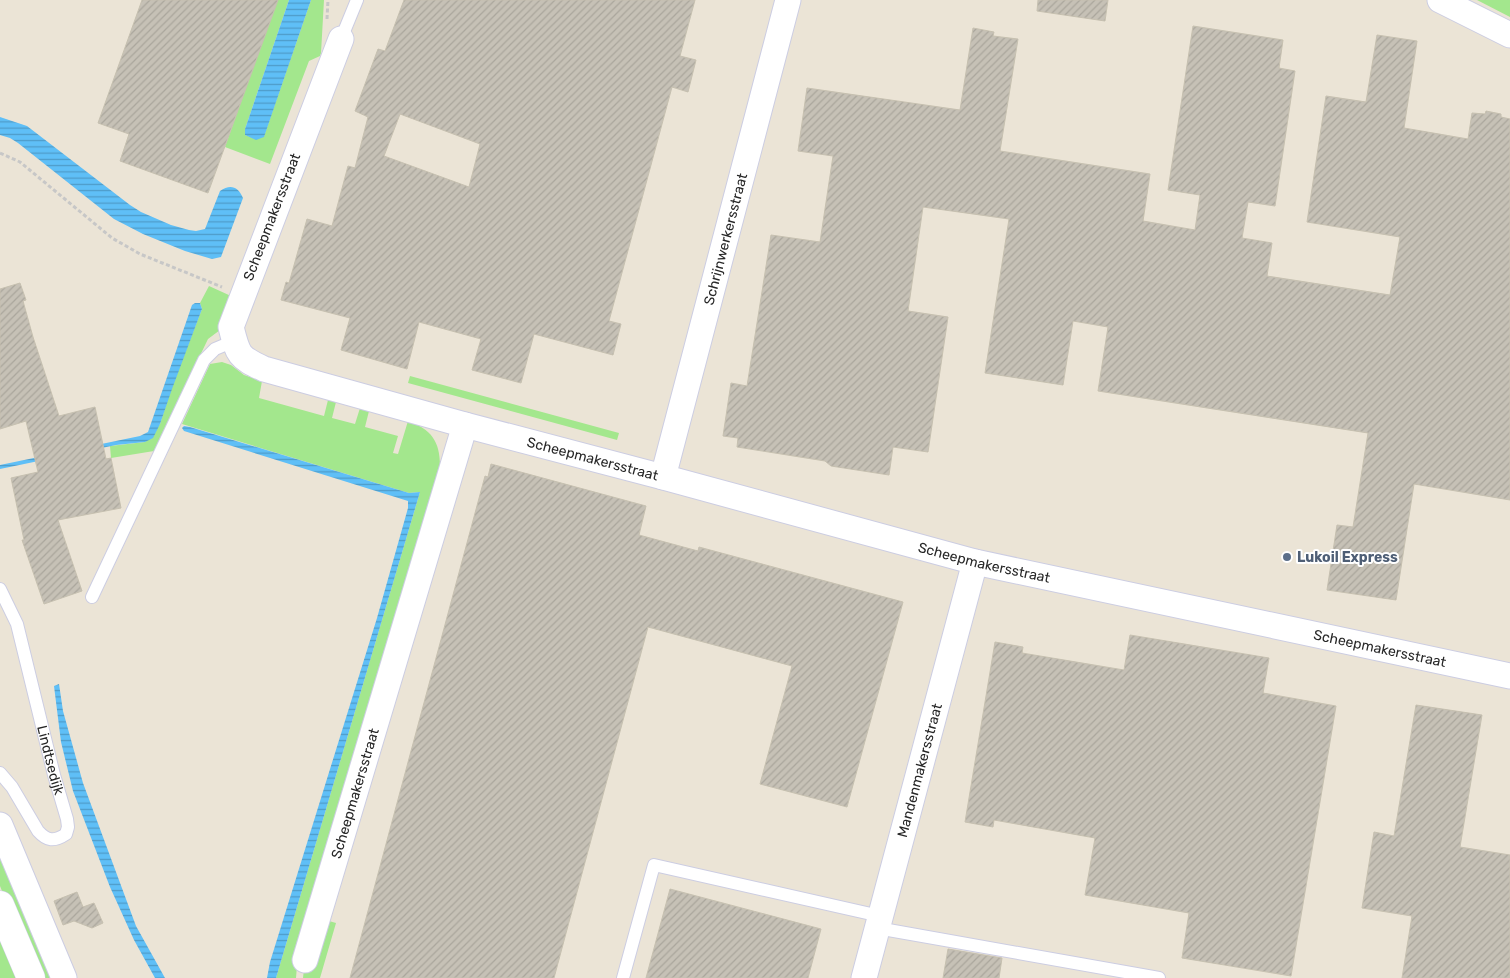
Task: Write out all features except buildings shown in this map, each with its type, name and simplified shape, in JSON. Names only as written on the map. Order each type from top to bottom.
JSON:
[{"type":"street","name":"Schrijnwerkersstraat","points":[[663,477],[788,0]]},
{"type":"street","points":[[1440,0],[1510,35]]},
{"type":"street","name":"Scheepmakersstraat","points":[[341,40],[231,327],[234,341],[244,360],[264,369],[465,425],[975,562],[1510,676]]},
{"type":"street","name":"Scheepmakersstraat","points":[[305,960],[465,425]]},
{"type":"street","name":"Mandenmakersstraat","points":[[864,978],[975,562]]},
{"type":"street","points":[[0,825],[64,978]]},
{"type":"street","points":[[0,905],[31,978]]},
{"type":"lane","name":"Scheepmakersstraat","points":[[341,40],[357,0]]},
{"type":"lane","points":[[92,597],[204,360],[215,349],[234,341]]},
{"type":"lane","name":"Lindtsedijk","points":[[0,589],[17,624],[66,818],[68,827],[66,834],[55,840],[49,840],[44,836],[38,830],[12,787],[0,773]]},
{"type":"lane","points":[[622,978],[654,865],[878,922],[1159,978]]},
{"type":"path","points":[[0,153],[20,162],[112,238],[140,254],[242,295]]},
{"type":"green space","points":[[277,0],[289,0],[245,129],[245,135],[256,139],[264,136],[311,0],[324,0],[321,53],[320,56],[309,61],[270,164],[225,147]]},
{"type":"green space","points":[[1477,0],[1510,0],[1510,17]]},
{"type":"green space","points":[[209,286],[231,296],[220,330],[208,339],[154,451],[111,458],[110,446],[145,442],[160,424],[171,389],[202,309],[200,303]]},
{"type":"green space","points":[[222,362],[231,365],[244,375],[262,381],[259,398],[324,416],[328,400],[336,402],[332,418],[355,424],[360,408],[369,411],[365,427],[398,436],[393,453],[398,454],[408,421],[416,424],[433,437],[440,457],[440,466],[297,966],[296,978],[276,978],[420,492],[409,493],[182,424],[210,364]]},
{"type":"green space","points":[[410,376],[619,433],[617,440],[408,383]]},
{"type":"green space","points":[[0,839],[58,978],[39,978],[2,891],[0,886]]},
{"type":"green space","points":[[329,921],[336,923],[320,978],[303,978],[304,969]]},
{"type":"green space","points":[[0,929],[21,978],[0,978]]},
{"type":"water","points":[[289,0],[311,0],[264,137],[256,140],[245,135],[245,129]]},
{"type":"water","points":[[0,117],[27,126],[130,205],[171,225],[196,231],[205,229],[220,191],[227,187],[233,187],[239,191],[243,198],[221,257],[212,259],[185,251],[143,234],[114,219],[18,143],[0,135]]},
{"type":"water","points":[[200,303],[202,309],[160,424],[153,438],[145,442],[116,445],[0,469],[0,465],[140,436],[148,432],[192,305]]},
{"type":"water","points":[[184,426],[409,493],[420,492],[276,978],[267,978],[270,962],[377,618],[408,508],[408,501],[184,431],[182,428]]},
{"type":"water","points":[[59,684],[63,711],[83,783],[136,926],[165,978],[155,978],[134,940],[110,887],[73,791],[61,742],[54,686]]},
{"type":"place","name":"Lukoil Express","points":[[1287,557]]}]
